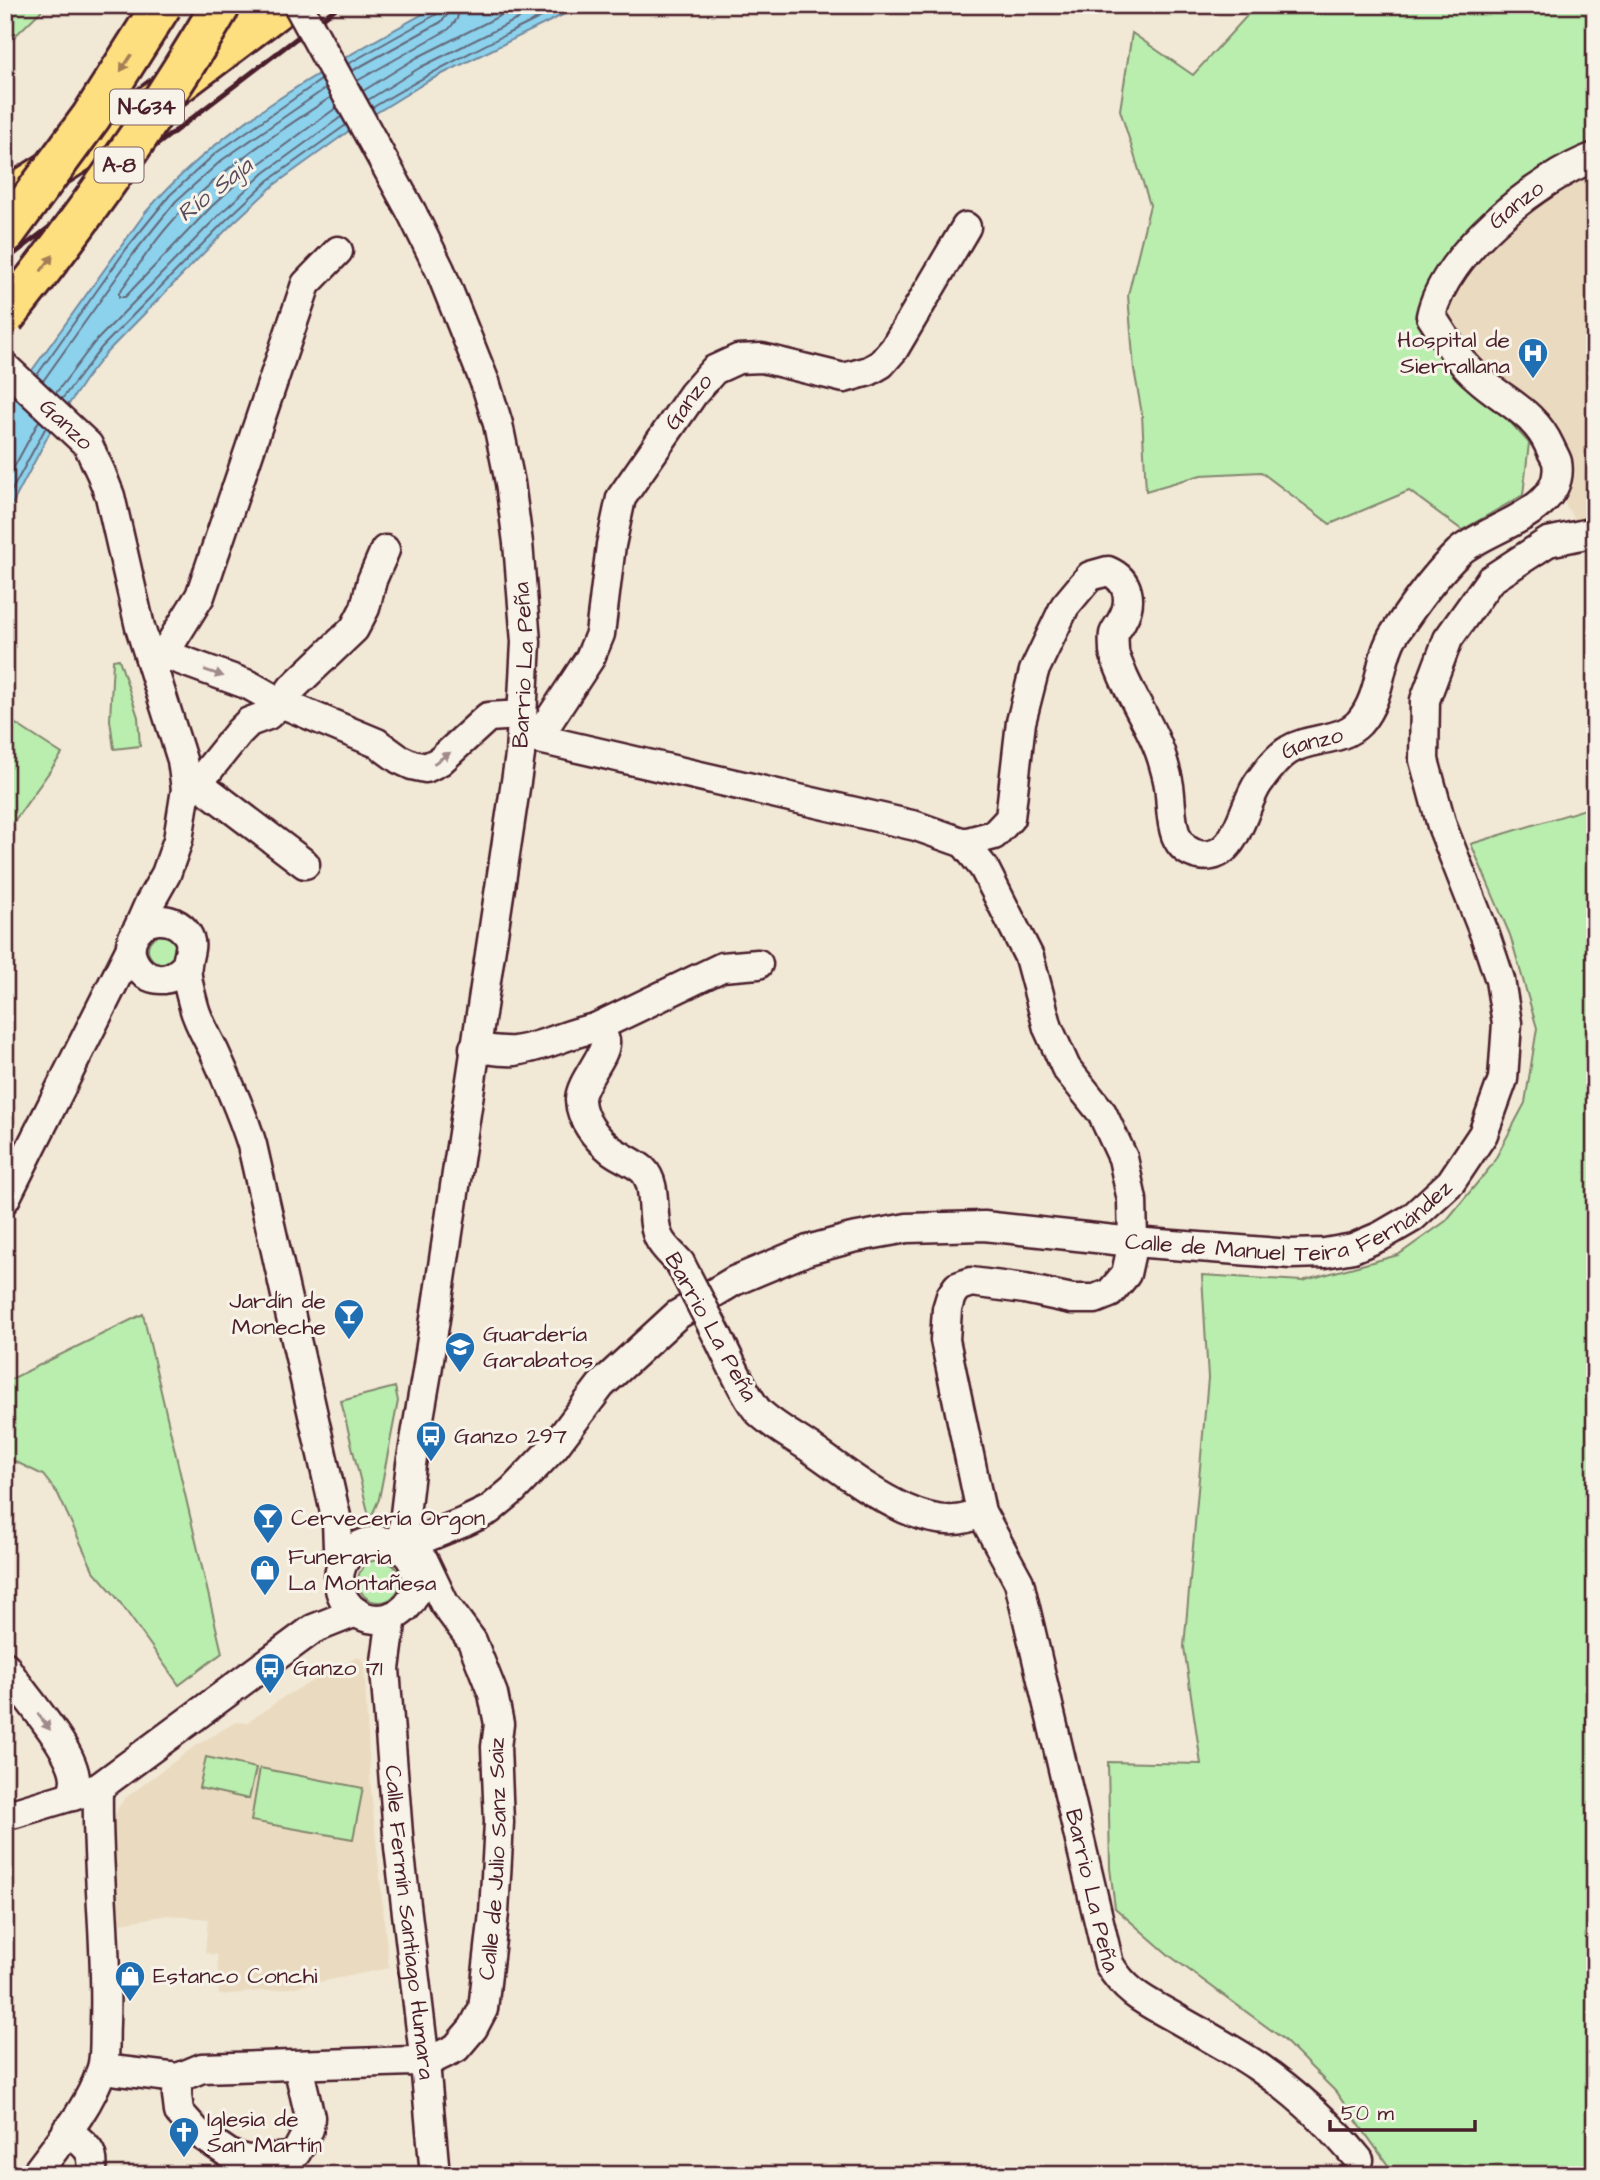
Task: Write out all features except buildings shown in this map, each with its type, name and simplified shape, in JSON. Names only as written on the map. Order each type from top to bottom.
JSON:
[{"type":"highway","name":"A-8","points":[[5,234],[92,117],[162,5]]},
{"type":"highway","name":"A-8","points":[[5,317],[74,228],[142,133],[221,5]]},
{"type":"highway","name":"N-634","points":[[5,200],[134,117],[282,5]]},
{"type":"street","name":"Barrio La Peña","points":[[298,5],[412,213],[440,270],[486,385],[510,483],[526,642],[527,730],[474,1048],[427,1372],[411,1464],[390,1553]]},
{"type":"street","name":"Ganzo","points":[[964,843],[994,835],[1010,818],[1021,722],[1034,671],[1065,606],[1090,576],[1108,571],[1118,575],[1125,584],[1129,602],[1114,635],[1114,654],[1129,690],[1160,749],[1169,785],[1173,830],[1178,841],[1191,852],[1213,855],[1225,850],[1257,785],[1288,750],[1310,741],[1333,738],[1358,724],[1374,700],[1392,637],[1427,586],[1461,550],[1544,502],[1555,484],[1557,463],[1543,431],[1521,409],[1476,377],[1454,350],[1432,316],[1435,298],[1474,244],[1515,206],[1572,166],[1595,157]]},
{"type":"street","name":"Ganzo","points":[[527,730],[590,658],[600,634],[611,545],[621,498],[693,394],[714,370],[738,359],[762,358],[844,377],[862,373],[881,364],[894,349],[966,227]]},
{"type":"street","points":[[338,251],[306,284],[201,596],[157,656],[249,685],[281,703],[377,743],[412,765],[426,768],[450,752],[488,717],[527,730],[915,826],[964,843],[984,868],[1029,957],[1048,1028],[1066,1068],[1102,1113],[1123,1158],[1132,1200],[1133,1242]]},
{"type":"street","name":"Ganzo","points":[[5,367],[88,445],[110,496],[134,604],[157,656],[182,760],[192,786]]},
{"type":"street","name":"Calle de Manuel Teira Fernández","points":[[390,1553],[489,1510],[513,1490],[554,1447],[601,1385],[677,1315],[734,1281],[808,1250],[852,1237],[907,1228],[984,1226],[1133,1242],[1291,1254],[1325,1253],[1353,1248],[1412,1218],[1451,1182],[1483,1134],[1503,1079],[1507,1023],[1500,980],[1442,826],[1424,760],[1425,700],[1448,639],[1490,580],[1548,542],[1595,532]]},
{"type":"street","points":[[5,1199],[14,1162],[108,992],[166,874],[192,786],[249,722],[268,715],[292,688],[354,629],[365,608],[372,580],[385,550]]},
{"type":"street","points":[[192,786],[305,864]]},
{"type":"street","points":[[108,992],[129,980],[167,974],[191,951],[188,935],[177,924],[168,902],[166,874]]},
{"type":"street","points":[[5,1814],[74,1795],[319,1625],[364,1610],[408,1603],[414,1593],[416,1580],[390,1553],[337,1521],[252,1145],[237,1101],[195,1011],[167,974],[140,971],[133,960],[134,939],[147,922],[163,919],[177,924]]},
{"type":"street","points":[[474,1048],[520,1050],[576,1031],[596,1028],[722,967],[758,964]]},
{"type":"street","name":"Barrio La Peña","points":[[596,1028],[605,1040],[604,1048],[588,1076],[580,1098],[586,1122],[609,1149],[643,1171],[650,1182],[659,1238],[680,1263],[758,1412],[886,1500],[926,1516],[953,1522],[970,1519],[981,1512]]},
{"type":"street","name":"Barrio La Peña","points":[[1133,1242],[1126,1274],[1110,1293],[1095,1299],[1072,1299],[971,1282],[957,1287],[951,1296],[947,1309],[945,1340],[981,1512],[1020,1582],[1109,1965],[1119,1981],[1142,2000],[1258,2067],[1310,2108],[1337,2133],[1359,2160]]},
{"type":"street","name":"Barrio La Peña","points":[[390,1553],[408,1500],[411,1464]]},
{"type":"street","points":[[408,1500],[424,1519],[454,1526]]},
{"type":"street","points":[[364,1610],[339,1582],[340,1570],[390,1553]]},
{"type":"street","name":"Calle de Julio Sanz Saiz","points":[[390,1553],[444,1603],[472,1641],[493,1693],[499,1724],[496,1747],[499,1822],[493,1924],[483,2008],[473,2028],[456,2048],[425,2063]]},
{"type":"street","name":"Calle Fermín Santiago Humara","points":[[364,1610],[385,1669],[399,1847],[425,2063],[435,2175]]},
{"type":"street","points":[[5,1666],[17,1687],[70,1759],[75,1778],[74,1795],[97,1829]]},
{"type":"street","points":[[35,2175],[88,2102],[103,2069],[106,2003],[97,1829],[74,1795]]},
{"type":"street","points":[[103,2069],[178,2078],[202,2068],[413,2061],[425,2063]]},
{"type":"street","points":[[178,2078],[179,2112],[197,2132],[231,2155],[247,2160],[270,2159],[296,2153],[309,2129],[310,2117],[298,2066]]},
{"type":"street","points":[[67,2130],[91,2151],[94,2164],[92,2175]]},
{"type":"shaded area","name":"Hospital de Sierrallana","points":[[1595,144],[1595,554],[1529,443],[1415,317],[1441,276]]},
{"type":"shaded area","points":[[357,1657],[362,1659],[364,1665],[371,1790],[389,1968],[284,1989],[219,1995],[217,1955],[205,1953],[208,1919],[168,1915],[115,1924],[111,1831],[116,1811],[124,1799],[195,1746],[236,1722],[247,1723],[285,1696]]},
{"type":"green space","points":[[5,5],[47,5],[5,46]]},
{"type":"green space","points":[[1252,5],[1595,5],[1595,144],[1441,276],[1415,317],[1529,443],[1523,495],[1462,530],[1409,491],[1330,524],[1261,472],[1201,475],[1146,491],[1142,414],[1134,369],[1128,295],[1150,205],[1120,110],[1132,33],[1193,75],[1246,17]]},
{"type":"green space","points":[[119,659],[138,717],[140,746],[114,749],[110,720],[113,660]]},
{"type":"green space","points":[[5,717],[62,754],[5,834]]},
{"type":"green space","points":[[1595,806],[1595,2175],[1395,2175],[1335,2091],[1282,2038],[1170,1956],[1115,1908],[1110,1868],[1108,1762],[1201,1764],[1184,1647],[1208,1378],[1202,1275],[1302,1281],[1398,1255],[1446,1221],[1492,1165],[1525,1103],[1537,1028],[1510,935],[1471,844]]},
{"type":"green space","points":[[162,935],[172,939],[176,949],[172,959],[162,963],[152,959],[148,949],[152,939]]},
{"type":"green space","points":[[143,1314],[222,1653],[179,1685],[114,1594],[93,1570],[58,1494],[43,1475],[6,1457],[5,1454],[5,1382]]},
{"type":"green space","points":[[395,1387],[398,1401],[379,1499],[369,1516],[341,1401]]},
{"type":"green space","points":[[379,1560],[394,1566],[400,1581],[394,1596],[379,1602],[364,1596],[358,1581],[364,1566]]},
{"type":"green space","points":[[206,1757],[256,1768],[249,1799],[199,1788]]},
{"type":"green space","points":[[260,1768],[363,1788],[353,1839],[251,1821]]},
{"type":"water","name":"Río Saja","points":[[439,5],[583,5],[428,81],[360,123],[274,185],[231,225],[106,353],[49,434],[5,518],[5,408],[145,213],[176,180],[245,122],[321,72]]},
{"type":"railway","points":[[5,261],[340,5]]},
{"type":"place","name":"Hospital de Sierrallana","points":[[1533,380]]},
{"type":"place","name":"Jardín de Moneche","points":[[349,1341]]},
{"type":"place","name":"Guardería Garabatos","points":[[460,1374]]},
{"type":"place","name":"Ganzo 297","points":[[431,1463]]},
{"type":"place","name":"Cervecería Orgon","points":[[268,1545]]},
{"type":"place","name":"Funeraria La Montañesa","points":[[265,1597]]},
{"type":"place","name":"Ganzo 71","points":[[270,1695]]},
{"type":"place","name":"Estanco Conchi","points":[[130,2003]]},
{"type":"place","name":"Iglesia de San Martín","points":[[184,2159]]}]
